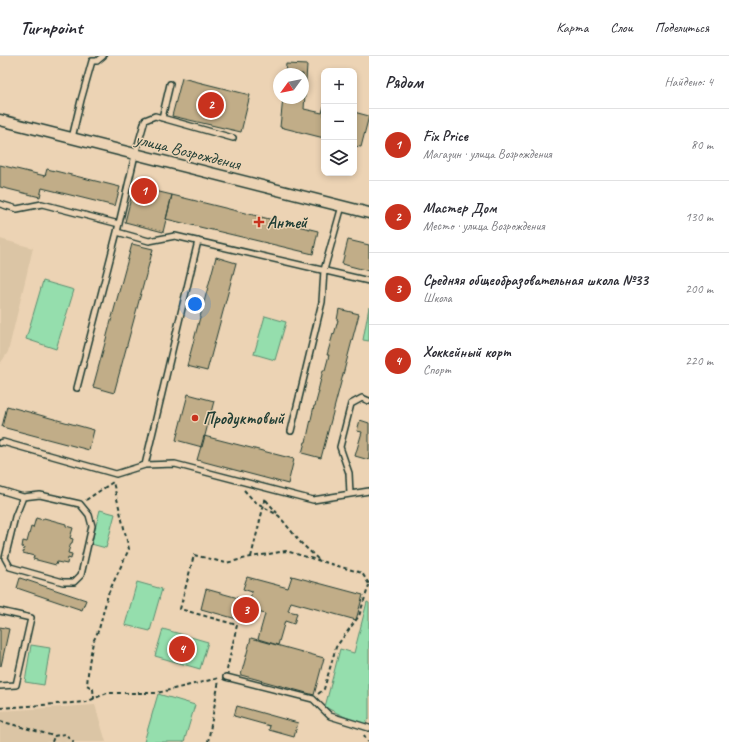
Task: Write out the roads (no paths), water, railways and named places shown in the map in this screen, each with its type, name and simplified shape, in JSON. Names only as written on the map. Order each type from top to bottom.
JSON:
[{"type":"street","name":"улица Возрождения","points":[[0,120],[369,213]]},
{"type":"lane","points":[[72,139],[92,61],[98,61],[103,56]]},
{"type":"lane","points":[[162,118],[170,84]]},
{"type":"lane","points":[[77,388],[119,224],[135,154],[145,120],[155,116],[233,138]]},
{"type":"lane","points":[[0,204],[17,209],[42,204],[119,224]]},
{"type":"lane","points":[[291,431],[322,302],[324,270],[342,206]]},
{"type":"lane","points":[[117,232],[149,241],[175,236],[369,281]]},
{"type":"lane","points":[[145,465],[198,242]]},
{"type":"lane","points":[[350,494],[349,473],[340,447],[352,404],[362,398],[369,400]]},
{"type":"lane","points":[[0,443],[3,442],[116,474],[145,465],[175,464],[313,500],[369,491]]},
{"type":"lane","points":[[0,490],[23,497],[40,495],[80,504],[89,515],[92,526],[81,575],[74,582],[63,582],[10,567],[5,558],[15,517],[23,497]]},
{"type":"lane","points":[[0,611],[31,618],[16,685],[0,686]]},
{"type":"lane","points":[[226,677],[312,699],[330,716],[369,728]]},
{"type":"place","name":"Мастер Дом","points":[[211,105]]},
{"type":"place","name":"Fix Price","points":[[144,191]]},
{"type":"place","name":"Антей","points":[[259,222]]},
{"type":"place","name":"Продуктовый","points":[[195,418]]},
{"type":"place","name":"Средняя общеобразовательная школа №33","points":[[246,610]]},
{"type":"place","name":"Хоккейный корт","points":[[182,649]]}]
